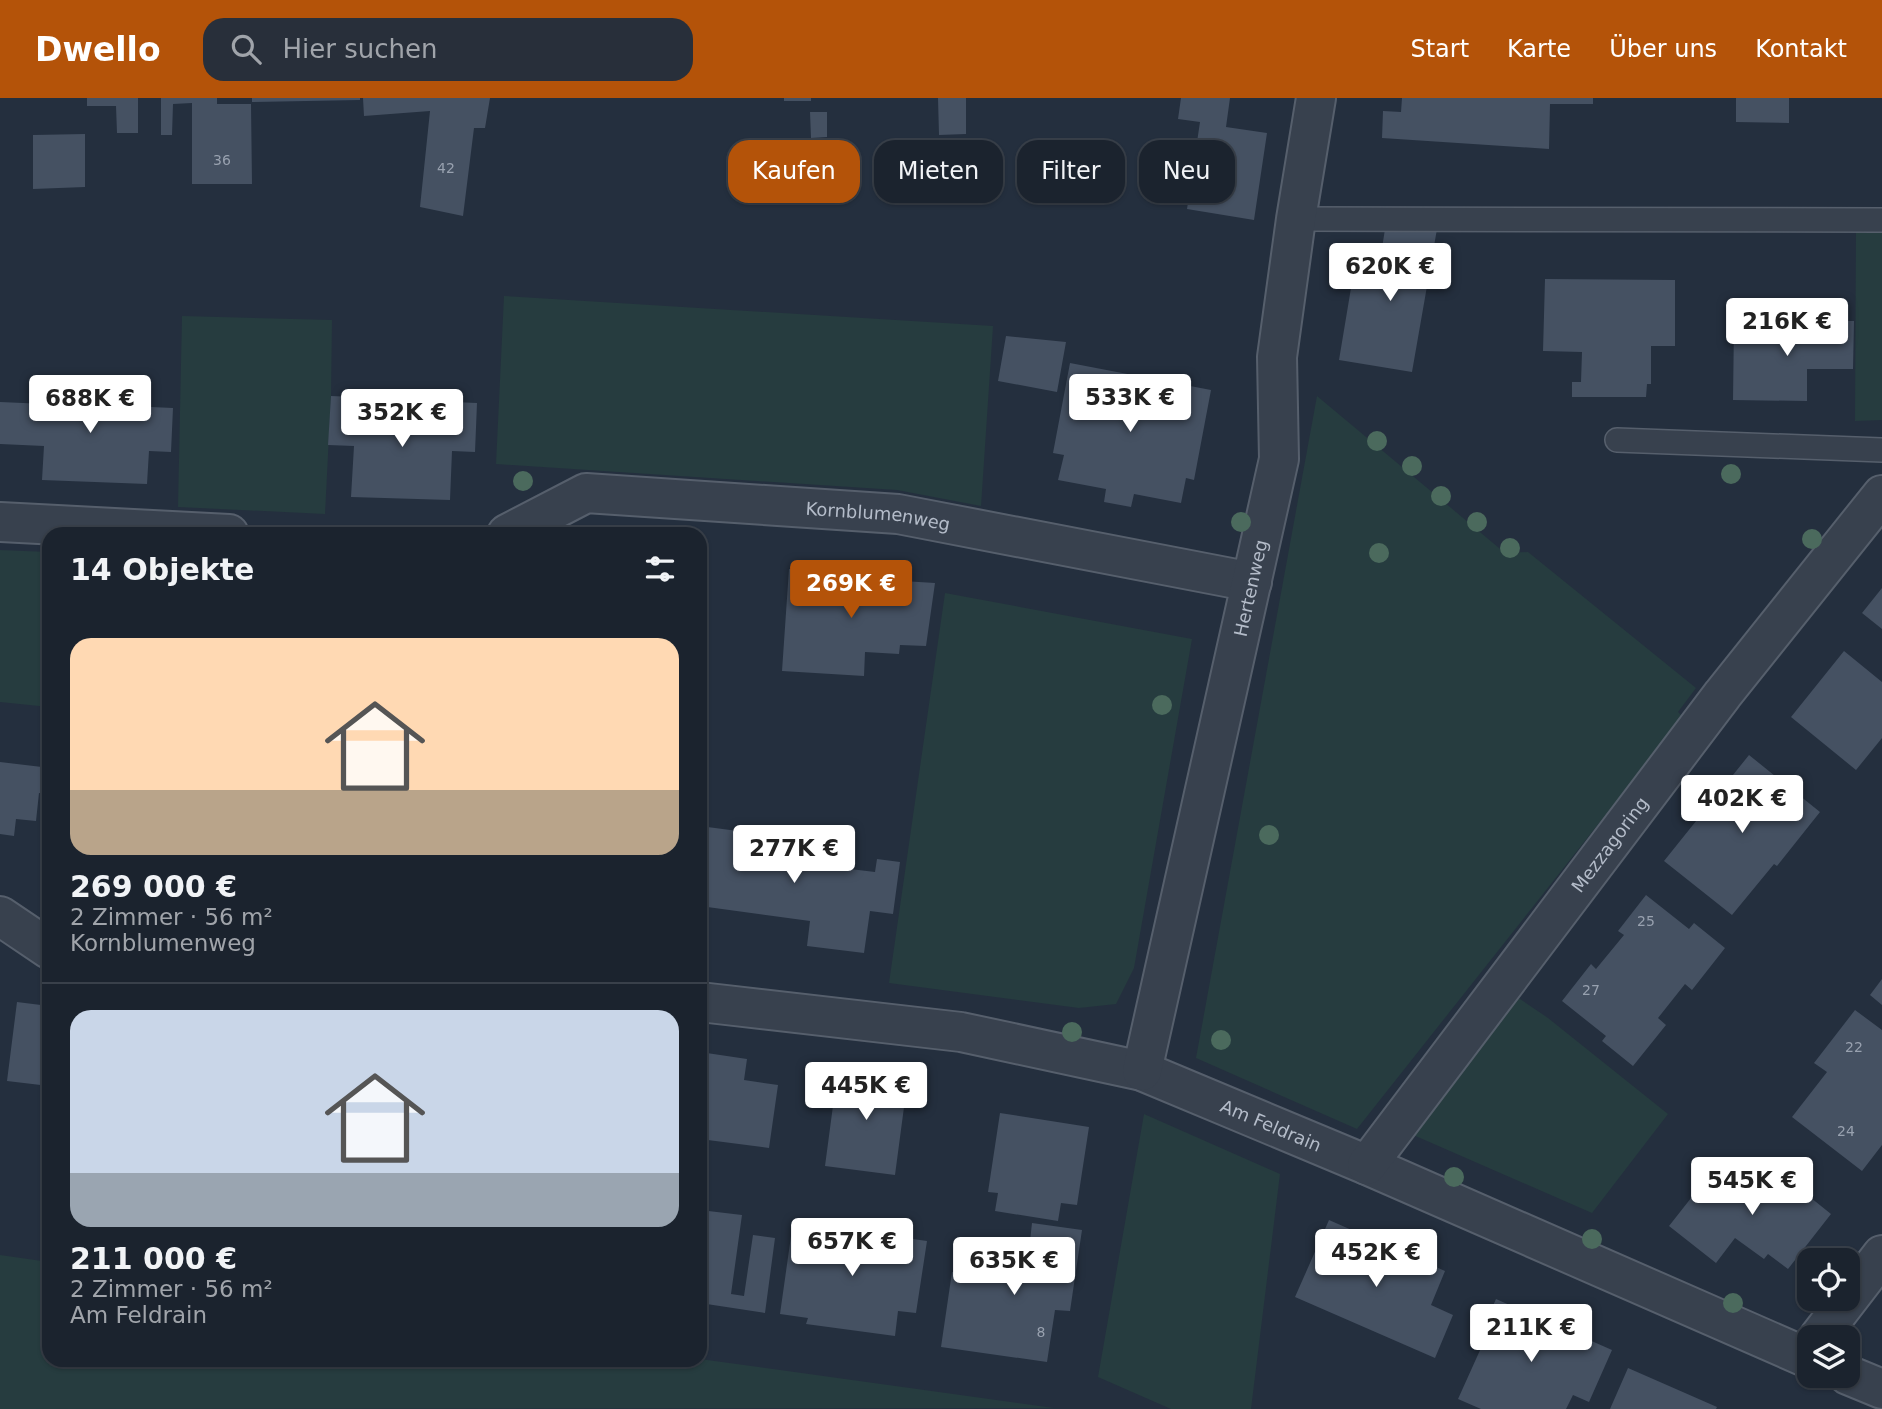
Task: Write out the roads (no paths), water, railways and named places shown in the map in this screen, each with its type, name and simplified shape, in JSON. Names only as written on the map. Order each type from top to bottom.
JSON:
[{"type":"street","name":"Hertenweg","points":[[1142,1071],[1279,460],[1277,357],[1316,98]]},
{"type":"street","name":"Kornblumenweg","points":[[520,527],[586,493],[898,514],[1252,583]]},
{"type":"street","name":"Mezzagoring","points":[[1367,1165],[1723,694],[1882,495]]},
{"type":"street","points":[[0,522],[95,527]]},
{"type":"street","points":[[0,916],[42,944]]},
{"type":"street","name":"Am Feldrain","points":[[707,1003],[961,1032],[1142,1071],[1797,1345]]},
{"type":"street","points":[[1829,1325],[1882,1255]]},
{"type":"street","points":[[1860,1380],[1882,1389]]},
{"type":"lane","points":[[1296,219],[1882,220]]},
{"type":"lane","points":[[1616,440],[1882,450]]}]
